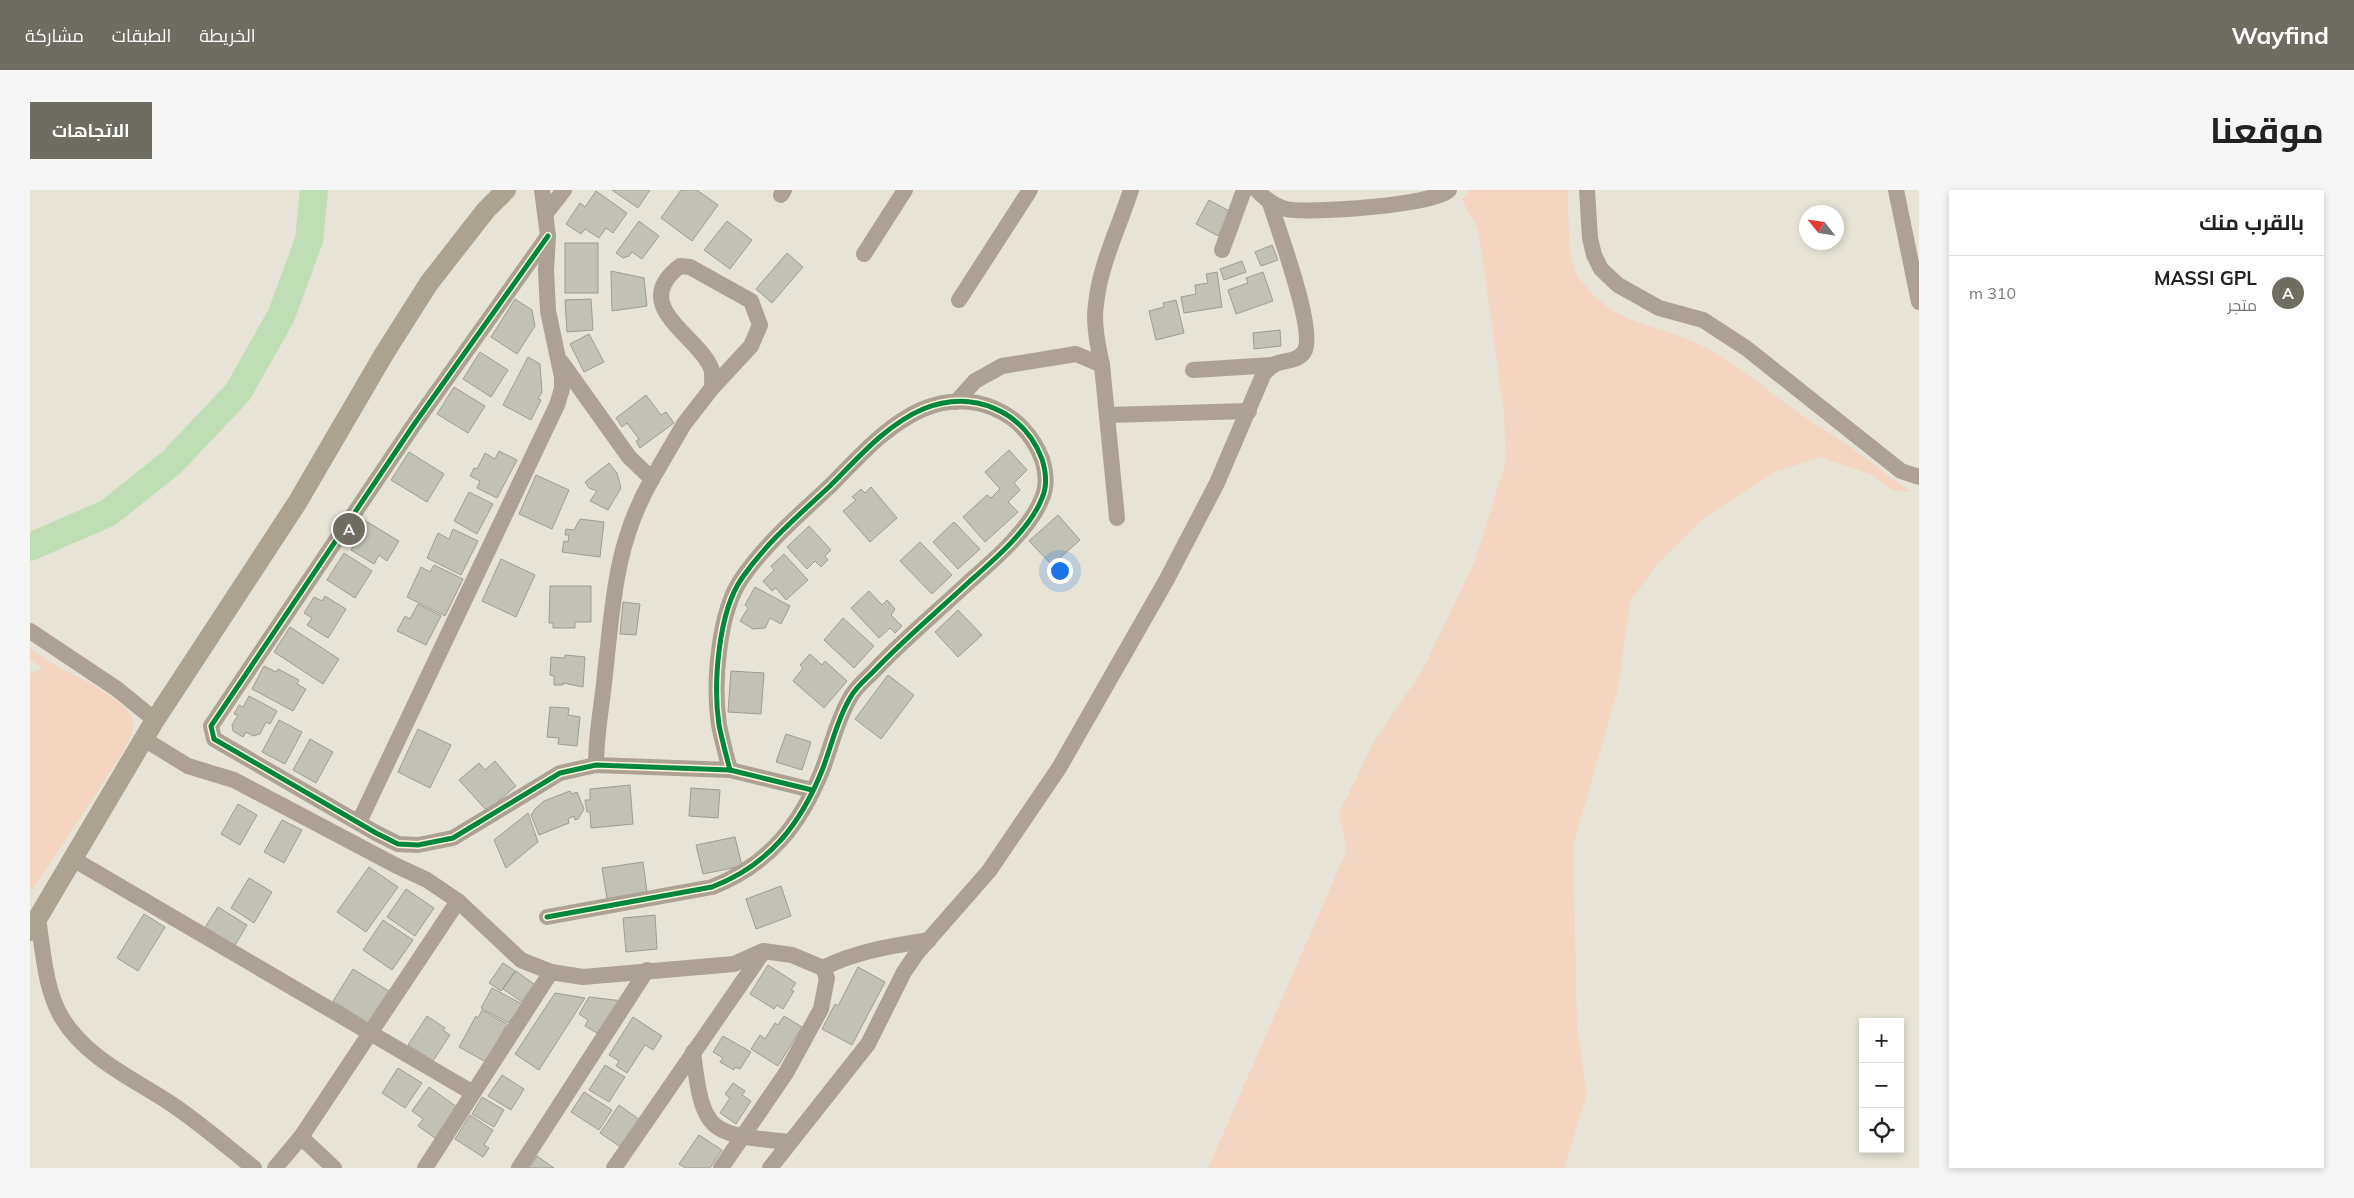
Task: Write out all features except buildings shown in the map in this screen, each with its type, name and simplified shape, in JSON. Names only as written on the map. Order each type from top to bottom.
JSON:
[{"type":"main road","points":[[34,925],[155,720],[297,503],[428,283],[486,210],[506,190]]},
{"type":"street","points":[[359,822],[558,405],[562,389],[558,357],[548,311],[546,270],[548,236],[542,190]]},
{"type":"street","points":[[546,213],[564,190]]},
{"type":"street","points":[[864,254],[905,190]]},
{"type":"street","points":[[959,300],[1030,190]]},
{"type":"street","points":[[1117,518],[1102,365],[1097,342],[1096,305],[1104,268],[1131,190]]},
{"type":"street","points":[[1222,250],[1244,190]]},
{"type":"street","points":[[1258,190],[1270,203],[1284,209],[1303,211],[1445,194],[1449,190]]},
{"type":"street","points":[[1587,190],[1590,238],[1594,255],[1602,269],[1618,285],[1659,308],[1703,320],[1753,353],[1901,471],[1919,477]]},
{"type":"street","points":[[1896,190],[1919,302]]},
{"type":"street","points":[[1193,370],[1274,364],[1295,359],[1303,353],[1308,343],[1300,298],[1270,203]]},
{"type":"street","points":[[548,236],[415,423],[211,726],[214,739],[359,822],[376,834],[398,844],[418,845],[453,838],[560,773],[596,765],[730,770],[812,790]]},
{"type":"street","points":[[596,765],[596,732],[604,690],[610,612],[628,530],[639,502],[684,424],[712,388],[751,346],[760,325],[751,300],[690,267],[680,266],[671,273],[661,294],[666,315],[711,368],[712,388]]},
{"type":"street","points":[[956,402],[975,381],[1002,366],[1076,354],[1102,365]]},
{"type":"street","points":[[558,357],[629,456],[652,479]]},
{"type":"street","points":[[770,1168],[788,1142],[868,1044],[904,972],[989,871],[1059,768],[1167,579],[1217,484],[1264,373],[1274,364]]},
{"type":"street","points":[[547,917],[712,887],[736,878],[787,836],[823,768],[834,732],[851,695],[888,656],[1022,530],[1042,498],[1047,473],[1035,441],[1012,416],[982,403],[956,402],[924,408],[889,428],[771,542],[740,580],[730,603],[722,632],[718,677],[719,723],[730,770]]},
{"type":"street","points":[[1107,415],[1249,411]]},
{"type":"street","points":[[30,631],[117,689],[155,720]]},
{"type":"street","points":[[144,739],[188,766],[234,780],[395,865],[428,880],[458,901],[521,960],[551,972],[584,978],[647,970],[734,964],[763,951],[792,955],[823,968],[827,978],[821,1009],[786,1073],[721,1168]]},
{"type":"street","points":[[73,859],[473,1094]]},
{"type":"street","points":[[275,1168],[301,1137],[458,901]]},
{"type":"street","points":[[34,925],[50,989],[62,1018],[76,1037],[98,1058],[174,1106],[254,1168]]},
{"type":"street","points":[[823,968],[844,958],[866,951],[929,940]]},
{"type":"street","points":[[614,1168],[763,951]]},
{"type":"street","points":[[519,1168],[647,970]]},
{"type":"street","points":[[425,1168],[551,972]]},
{"type":"street","points":[[693,1052],[698,1091],[707,1117],[715,1128],[742,1138],[788,1142]]},
{"type":"street","points":[[301,1137],[334,1168]]},
{"type":"shaded area","points":[[1470,190],[1568,190],[1570,247],[1574,269],[1591,292],[1604,304],[1631,320],[1694,342],[1718,354],[1794,410],[1851,447],[1912,492],[1892,490],[1873,475],[1820,457],[1777,471],[1703,519],[1657,564],[1630,602],[1618,689],[1573,846],[1577,1026],[1587,1094],[1564,1168],[1208,1168],[1347,850],[1339,813],[1373,744],[1422,671],[1474,563],[1506,462],[1504,414],[1478,229],[1462,200]]},
{"type":"shaded area","points":[[30,649],[56,666],[114,698],[130,714],[133,723],[131,734],[123,752],[33,889],[30,888],[30,673],[43,668],[30,660]]},
{"type":"waterway","points":[[30,547],[108,513],[172,462],[238,392],[281,316],[309,240],[314,190]]},
{"type":"cycle path","points":[[548,236],[415,423],[211,726],[214,739],[398,844],[418,845],[453,838],[560,773],[596,765],[730,770],[812,790]]},
{"type":"cycle path","points":[[547,917],[712,887],[750,867],[781,840],[804,807],[814,788],[845,706],[860,684],[908,637],[1000,553],[1021,532],[1037,509],[1046,483],[1042,459],[1033,442],[1009,416],[994,408],[960,401],[941,403],[910,416],[873,443],[783,530],[751,565],[734,592],[727,610],[719,649],[717,709],[730,770]]},
{"type":"place","name":"MASSI GPL","points":[[349,529]]}]
